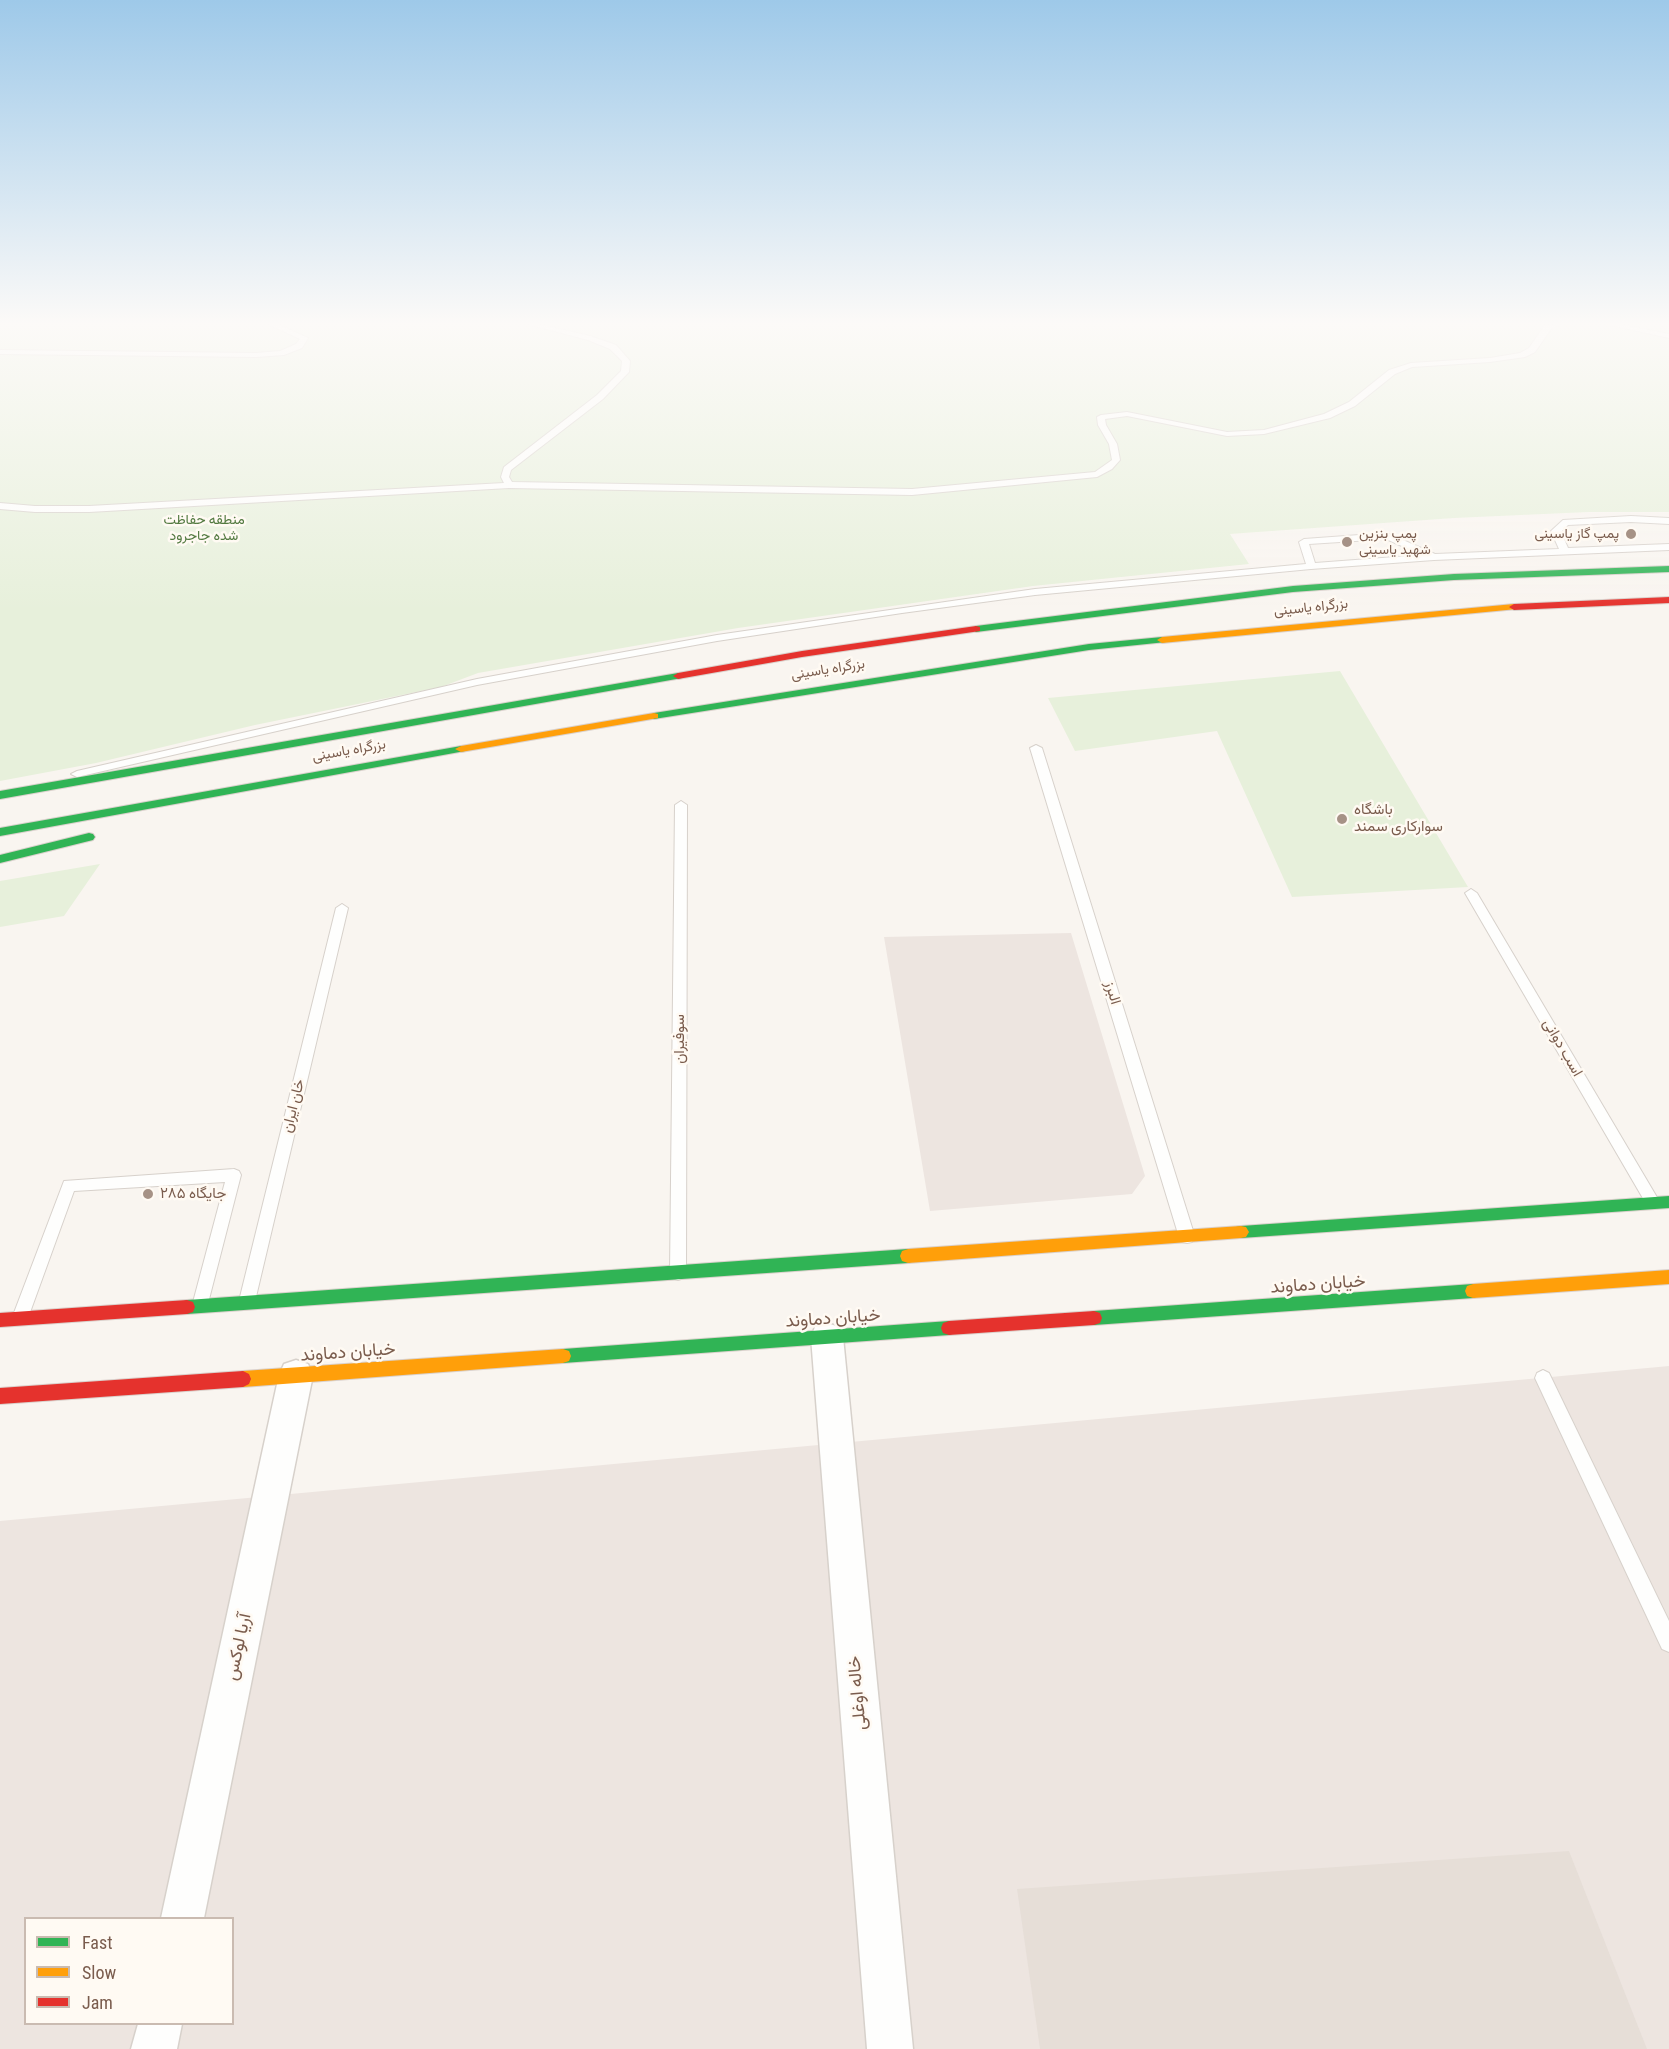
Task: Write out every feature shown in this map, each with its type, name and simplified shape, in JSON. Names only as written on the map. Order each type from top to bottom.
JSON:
[{"type":"main road","name":"بزرگراه یاسینی","points":[[0,793],[802,654],[1070,615],[1305,588],[1454,577],[1669,568]]},
{"type":"main road","name":"بزرگراه یاسینی","points":[[0,832],[346,768],[795,692],[1089,647],[1473,609],[1669,600]]},
{"type":"main road","points":[[149,820],[247,788]]},
{"type":"main road","points":[[0,859],[98,834]]},
{"type":"main road","points":[[0,1320],[1669,1202]]},
{"type":"main road","name":"خیابان دماوند","points":[[1,1396],[1669,1277]]},
{"type":"street","name":"خاله اوغلی","points":[[826,1337],[890,2049]]},
{"type":"street","name":"آریا لوکس","points":[[182,1917],[296,1375]]},
{"type":"street","points":[[154,2049],[160,2025]]},
{"type":"lane","points":[[509,485],[505,477],[507,469],[571,420]]},
{"type":"lane","points":[[0,506],[35,509],[88,509],[509,485],[912,492],[1097,474],[1116,460],[1113,444],[1101,420]]},
{"type":"lane","points":[[1154,420],[1227,434],[1264,432],[1313,420]]},
{"type":"lane","points":[[1565,551],[1556,531],[1566,522],[1631,519],[1669,521]]},
{"type":"lane","points":[[1311,567],[1304,542],[1387,536],[1434,557]]},
{"type":"lane","points":[[0,793],[456,687],[694,642],[1035,592],[1434,557],[1669,547]]},
{"type":"lane","name":"البرز","points":[[1036,748],[1187,1237]]},
{"type":"lane","name":"سوفیران","points":[[678,1273],[681,805]]},
{"type":"lane","name":"اسب دوانی","points":[[1471,893],[1653,1203]]},
{"type":"lane","name":"خان ایران","points":[[247,1303],[342,908]]},
{"type":"lane","points":[[20,1319],[69,1185],[234,1176],[200,1306]]},
{"type":"lane","points":[[1543,1378],[1669,1642]]},
{"type":"shaded area","points":[[1071,933],[1145,1176],[1132,1194],[930,1211],[884,937]]},
{"type":"shaded area","points":[[1669,1366],[1669,2049],[0,2049],[0,1521]]},
{"type":"green space","name":"منطقه حفاظت شده جاجرود","points":[[0,420],[1669,420],[1669,512],[1589,512],[1454,518],[1230,534],[1249,564],[1033,586],[738,628],[478,673],[441,687],[255,725],[96,763],[0,781]]},
{"type":"green space","name":"باشگاه سوارکاری سمند","points":[[1340,671],[1468,887],[1292,897],[1217,731],[1075,751],[1048,698]]},
{"type":"green space","points":[[100,864],[64,916],[0,927],[0,881]]},
{"type":"building","points":[[1569,1851],[1647,2049],[1040,2049],[1017,1889]]},
{"type":"traffic: fast","points":[[976,629],[1293,589],[1454,577],[1669,569]]},
{"type":"traffic: fast","points":[[654,716],[1089,647],[1162,640]]},
{"type":"traffic: fast","points":[[0,795],[678,676]]},
{"type":"traffic: fast","points":[[0,832],[461,749]]},
{"type":"traffic: fast","points":[[0,859],[89,837]]},
{"type":"traffic: fast","points":[[1241,1232],[1669,1202]]},
{"type":"traffic: fast","points":[[187,1307],[908,1256]]},
{"type":"traffic: fast","points":[[1094,1318],[1473,1291]]},
{"type":"traffic: fast","points":[[563,1356],[949,1328]]},
{"type":"traffic: slow","points":[[1162,640],[1514,607]]},
{"type":"traffic: slow","points":[[461,749],[654,716]]},
{"type":"traffic: slow","points":[[908,1256],[1241,1232]]},
{"type":"traffic: slow","points":[[1473,1291],[1669,1277]]},
{"type":"traffic: slow","points":[[243,1379],[563,1356]]},
{"type":"traffic: jam","points":[[1514,607],[1669,600]]},
{"type":"traffic: jam","points":[[678,676],[802,654],[976,629]]},
{"type":"traffic: jam","points":[[0,1320],[187,1307]]},
{"type":"traffic: jam","points":[[949,1328],[1094,1318]]},
{"type":"traffic: jam","points":[[0,1396],[243,1379]]},
{"type":"place","name":"پمپ گاز یاسینی","points":[[1631,534]]},
{"type":"place","name":"پمپ بنزین شهید یاسینی","points":[[1347,542]]},
{"type":"place","name":"باشگاه سوارکاری سمند","points":[[1342,819]]},
{"type":"place","name":"جایگاه ۲۸۵","points":[[148,1194]]}]
